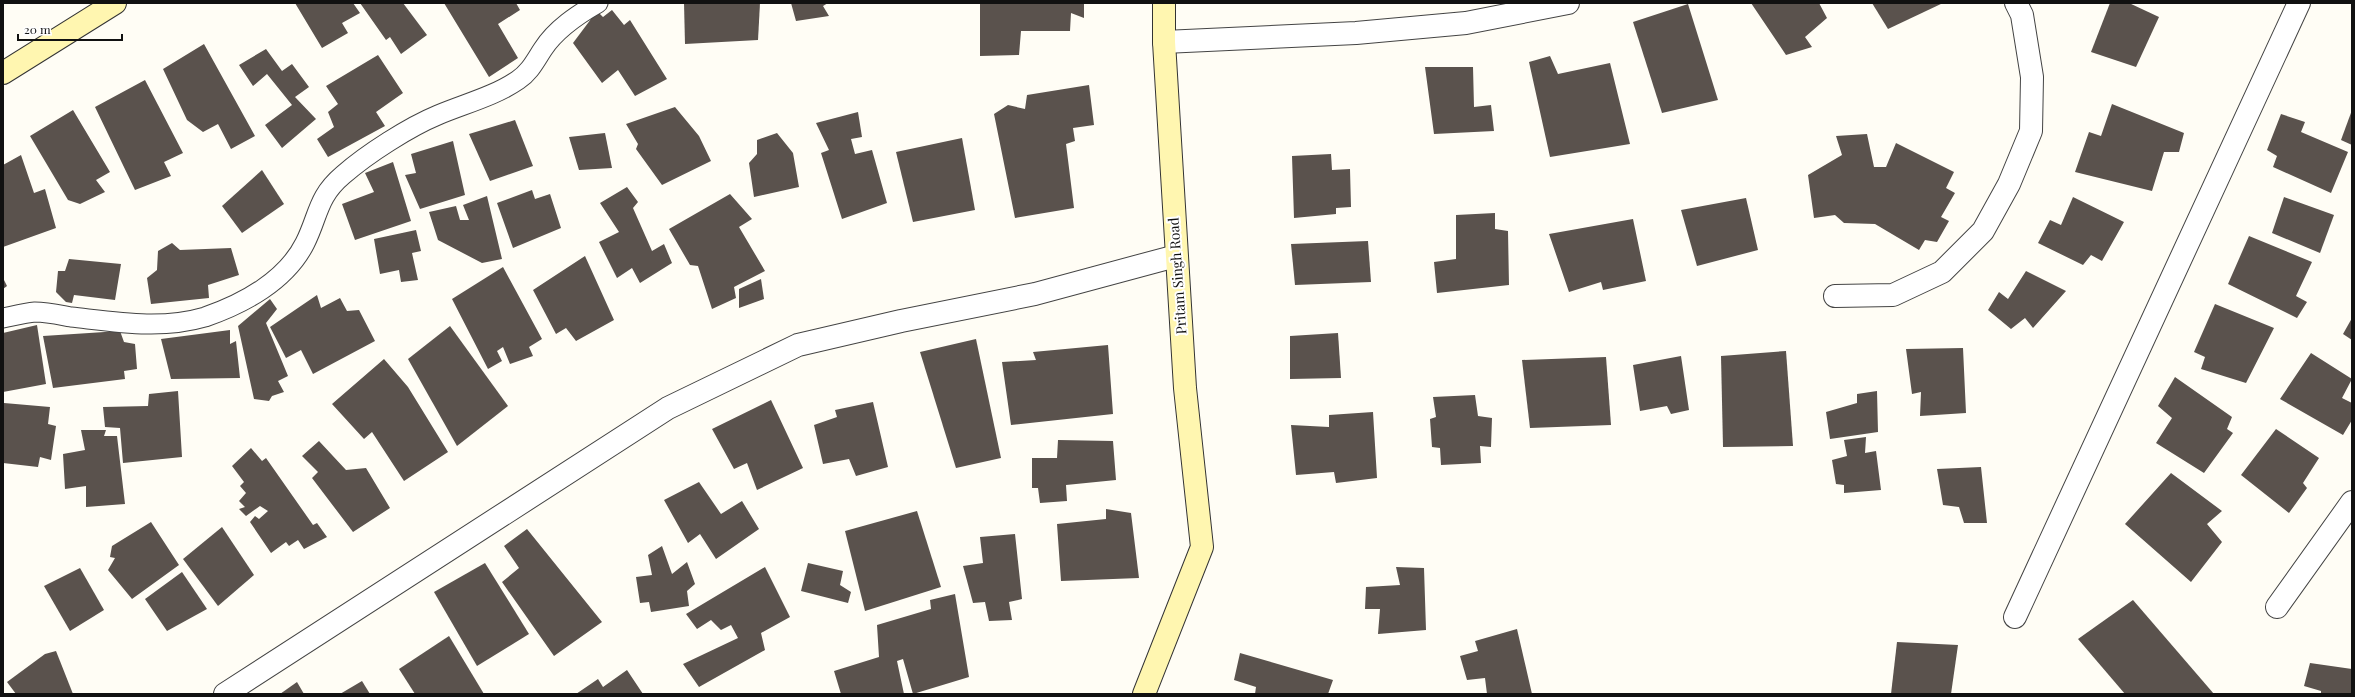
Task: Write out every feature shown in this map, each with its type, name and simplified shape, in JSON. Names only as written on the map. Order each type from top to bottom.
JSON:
[{"type":"street","points":[[3,73],[115,3]]},
{"type":"street","name":"Pritam Singh Road","points":[[1144,694],[1202,547],[1185,388],[1164,42],[1164,3]]},
{"type":"street","points":[[1164,42],[1356,32],[1466,23],[1568,3]]},
{"type":"street","points":[[1835,296],[1893,295],[1942,272],[1983,231],[2009,184],[2031,131],[2032,76],[2022,14],[2016,3]]},
{"type":"street","points":[[2015,617],[2299,3]]},
{"type":"street","points":[[225,694],[668,408],[798,345],[901,321],[1036,294],[1176,256]]},
{"type":"street","points":[[2277,607],[2352,502]]},
{"type":"lane","points":[[3,318],[35,312],[140,325],[172,323],[203,317],[234,306],[262,290],[285,271],[304,245],[322,199],[331,186],[343,175],[366,156],[435,116],[518,80],[533,67],[543,49],[560,28],[598,3]]},
{"type":"building","points":[[295,3],[353,3],[360,13],[342,23],[348,33],[322,48]]},
{"type":"building","points":[[360,3],[403,3],[427,35],[401,54],[390,37],[386,40]]},
{"type":"building","points":[[444,3],[516,3],[520,10],[498,24],[518,58],[489,77]]},
{"type":"building","points":[[684,3],[760,3],[758,40],[685,44]]},
{"type":"building","points":[[791,3],[828,3],[823,6],[829,16],[796,21]]},
{"type":"building","points":[[980,3],[1084,3],[1084,18],[1071,13],[1070,31],[1021,31],[1019,55],[980,56]]},
{"type":"building","points":[[1751,3],[1819,3],[1827,18],[1805,37],[1812,47],[1786,55]]},
{"type":"building","points":[[1872,3],[1943,3],[1888,29]]},
{"type":"building","points":[[2110,3],[2129,3],[2159,17],[2136,67],[2091,52]]},
{"type":"building","points":[[1688,4],[1718,100],[1662,113],[1633,22]]},
{"type":"building","points":[[612,10],[624,25],[630,20],[667,79],[635,96],[618,70],[602,83],[573,43],[597,11],[603,17]]},
{"type":"building","points":[[204,44],[255,136],[231,149],[218,124],[203,132],[187,120],[163,69]]},
{"type":"building","points":[[266,49],[282,71],[292,64],[309,87],[295,97],[316,119],[282,148],[265,125],[292,105],[267,74],[253,86],[239,65]]},
{"type":"building","points":[[378,55],[403,93],[376,112],[385,126],[328,157],[317,139],[334,127],[328,112],[338,104],[326,86]]},
{"type":"building","points":[[1550,56],[1558,74],[1610,63],[1630,144],[1550,157],[1529,62]]},
{"type":"building","points":[[1425,67],[1473,67],[1474,107],[1491,105],[1494,131],[1434,134]]},
{"type":"building","points":[[145,80],[183,153],[164,162],[171,176],[135,190],[95,107]]},
{"type":"building","points":[[1089,85],[1094,125],[1073,128],[1075,141],[1066,144],[1074,208],[1015,218],[994,114],[1008,105],[1025,109],[1027,95]]},
{"type":"building","points":[[2112,104],[2184,133],[2179,152],[2164,152],[2152,191],[2075,172],[2089,132],[2101,136]]},
{"type":"building","points":[[675,107],[699,136],[711,161],[662,185],[636,149],[638,144],[626,124]]},
{"type":"building","points":[[73,110],[110,172],[96,180],[105,192],[80,204],[68,200],[30,136]]},
{"type":"building","points":[[2352,110],[2352,145],[2341,140]]},
{"type":"building","points":[[858,112],[862,137],[851,139],[855,154],[872,150],[887,203],[842,219],[821,153],[829,150],[816,123]]},
{"type":"building","points":[[2281,114],[2305,122],[2301,132],[2348,152],[2331,193],[2273,167],[2277,156],[2267,150]]},
{"type":"building","points":[[515,120],[533,166],[490,181],[469,134]]},
{"type":"building","points":[[605,133],[612,168],[579,170],[569,137]]},
{"type":"building","points":[[777,133],[793,153],[799,187],[754,197],[749,163],[757,154],[757,140]]},
{"type":"building","points":[[1867,134],[1874,167],[1886,167],[1896,143],[1954,172],[1946,188],[1955,193],[1941,217],[1949,221],[1937,242],[1925,240],[1919,250],[1875,224],[1844,223],[1835,215],[1814,218],[1808,175],[1842,155],[1836,136]]},
{"type":"building","points":[[962,138],[975,210],[913,222],[896,152]]},
{"type":"building","points":[[453,141],[465,195],[420,209],[405,175],[416,173],[411,154]]},
{"type":"building","points":[[1331,154],[1332,170],[1350,169],[1351,207],[1336,208],[1336,214],[1294,218],[1292,156]]},
{"type":"building","points":[[21,155],[34,193],[45,189],[56,228],[3,247],[3,165]]},
{"type":"building","points":[[393,162],[411,221],[355,240],[342,204],[374,192],[365,173]]},
{"type":"building","points":[[262,170],[284,204],[242,233],[222,206]]},
{"type":"building","points":[[627,187],[638,202],[633,208],[652,251],[664,244],[672,263],[640,283],[632,268],[617,278],[599,242],[619,232],[600,203]]},
{"type":"building","points":[[532,190],[535,199],[550,194],[561,228],[513,248],[497,203]]},
{"type":"building","points":[[730,194],[752,219],[739,227],[765,271],[734,287],[736,298],[712,309],[698,266],[690,265],[669,229]]},
{"type":"building","points":[[487,196],[502,259],[482,263],[438,240],[429,212],[456,206],[460,220],[469,220],[463,205]]},
{"type":"building","points":[[2073,197],[2124,222],[2102,261],[2091,255],[2083,265],[2038,243],[2050,220],[2061,225]]},
{"type":"building","points":[[2284,197],[2334,215],[2320,253],[2272,233]]},
{"type":"building","points":[[1746,198],[1758,250],[1697,266],[1681,210]]},
{"type":"building","points":[[1495,213],[1495,229],[1508,231],[1509,285],[1437,293],[1434,262],[1456,259],[1456,215]]},
{"type":"building","points":[[1633,219],[1646,281],[1603,290],[1601,282],[1569,292],[1549,234]]},
{"type":"building","points":[[416,230],[421,251],[412,253],[418,280],[401,282],[399,270],[380,274],[374,239]]},
{"type":"building","points":[[2249,236],[2312,262],[2296,296],[2307,302],[2297,318],[2228,284]]},
{"type":"building","points":[[1368,241],[1371,282],[1295,285],[1291,244]]},
{"type":"building","points":[[172,243],[180,250],[231,248],[239,275],[208,285],[209,298],[151,304],[147,278],[157,270],[158,251]]},
{"type":"building","points":[[585,256],[614,320],[576,341],[566,328],[556,334],[533,290]]},
{"type":"building","points":[[69,259],[121,264],[115,300],[74,295],[72,303],[66,302],[56,292],[58,271],[65,271]]},
{"type":"building","points":[[503,267],[542,339],[529,347],[533,356],[510,364],[503,347],[497,351],[502,361],[488,369],[452,299]]},
{"type":"building","points":[[2026,271],[2066,291],[2033,328],[2025,318],[2011,329],[1988,310],[1999,292],[2008,299]]},
{"type":"building","points":[[3,278],[7,286],[3,289]]},
{"type":"building","points":[[761,279],[764,299],[739,308],[739,289]]},
{"type":"building","points":[[317,295],[321,308],[340,298],[347,311],[359,310],[375,341],[313,374],[301,350],[286,358],[270,327]]},
{"type":"building","points":[[270,299],[277,309],[266,323],[288,376],[278,381],[284,392],[272,396],[269,401],[254,399],[238,326]]},
{"type":"building","points":[[2215,304],[2274,328],[2246,383],[2201,369],[2205,357],[2194,352]]},
{"type":"building","points":[[2352,318],[2352,340],[2343,334]]},
{"type":"building","points":[[37,325],[46,384],[3,392],[3,333]]},
{"type":"building","points":[[450,326],[508,406],[457,446],[408,359]]},
{"type":"building","points":[[230,330],[230,344],[236,341],[240,378],[171,379],[161,339]]},
{"type":"building","points":[[120,331],[124,342],[135,344],[137,369],[124,371],[125,379],[53,388],[43,336]]},
{"type":"building","points":[[1338,333],[1341,378],[1290,379],[1290,336]]},
{"type":"building","points":[[976,339],[1001,458],[956,468],[920,352]]},
{"type":"building","points":[[1108,345],[1113,414],[1011,425],[1002,362],[1036,360],[1033,352]]},
{"type":"building","points":[[1963,348],[1966,413],[1920,416],[1921,392],[1912,394],[1906,349]]},
{"type":"building","points":[[1786,351],[1793,446],[1723,447],[1721,356]]},
{"type":"building","points":[[2311,353],[2352,379],[2342,398],[2352,403],[2352,420],[2343,435],[2280,399]]},
{"type":"building","points":[[1681,356],[1689,410],[1671,414],[1667,406],[1640,411],[1633,365]]},
{"type":"building","points":[[1606,357],[1611,425],[1530,428],[1522,360]]},
{"type":"building","points":[[384,359],[408,387],[448,452],[404,481],[372,432],[364,439],[332,404]]},
{"type":"building","points":[[2175,377],[2232,417],[2227,429],[2233,433],[2204,473],[2156,443],[2172,418],[2158,406]]},
{"type":"building","points":[[178,391],[182,457],[123,463],[120,428],[105,427],[103,407],[148,406],[149,394]]},
{"type":"building","points":[[1877,391],[1878,432],[1830,439],[1826,412],[1857,403],[1857,394]]},
{"type":"building","points":[[1475,395],[1478,416],[1492,418],[1491,447],[1480,446],[1481,463],[1441,465],[1440,448],[1432,447],[1430,419],[1436,417],[1433,397]]},
{"type":"building","points":[[771,400],[803,468],[757,490],[747,463],[734,469],[712,429]]},
{"type":"building","points":[[873,402],[888,467],[856,476],[849,459],[823,464],[814,425],[837,417],[835,410]]},
{"type":"building","points":[[4,403],[50,407],[48,424],[56,426],[51,460],[40,457],[38,467],[3,463]]},
{"type":"building","points":[[1373,412],[1377,478],[1336,483],[1334,472],[1296,475],[1291,425],[1329,427],[1329,415]]},
{"type":"building","points":[[2276,429],[2319,458],[2303,483],[2307,488],[2289,513],[2241,475]]},
{"type":"building","points":[[81,430],[106,430],[104,436],[117,436],[125,504],[86,507],[86,486],[65,489],[63,454],[85,450]]},
{"type":"building","points":[[1866,437],[1865,453],[1876,451],[1881,490],[1844,493],[1844,485],[1836,484],[1832,460],[1847,456],[1844,440]]},
{"type":"building","points":[[1058,440],[1113,441],[1116,480],[1066,485],[1067,501],[1040,503],[1038,488],[1032,488],[1032,458],[1057,458]]},
{"type":"building","points":[[319,441],[346,470],[366,468],[390,508],[353,532],[312,478],[318,472],[302,456]]},
{"type":"building","points":[[251,448],[262,461],[266,458],[313,525],[317,523],[327,537],[304,549],[298,540],[289,546],[286,542],[271,553],[250,522],[255,516],[259,519],[268,511],[260,506],[246,516],[239,509],[245,507],[239,501],[246,493],[240,486],[244,482],[232,466]]},
{"type":"building","points":[[1981,467],[1987,523],[1964,523],[1959,507],[1943,505],[1937,469]]},
{"type":"building","points":[[2171,473],[2222,511],[2207,524],[2222,542],[2191,582],[2125,524]]},
{"type":"building","points":[[699,482],[721,514],[742,501],[759,529],[716,559],[700,534],[688,543],[664,500]]},
{"type":"building","points":[[1106,509],[1131,513],[1139,578],[1061,581],[1057,524],[1106,519]]},
{"type":"building","points":[[917,511],[941,587],[865,611],[845,531]]},
{"type":"building","points":[[151,522],[179,565],[132,599],[108,570],[115,558],[110,557],[112,546]]},
{"type":"building","points":[[222,527],[254,575],[218,606],[183,559]]},
{"type":"building","points":[[527,529],[602,622],[554,656],[502,582],[519,568],[504,546]]},
{"type":"building","points":[[1015,534],[1022,599],[1009,602],[1012,620],[989,621],[985,602],[973,603],[963,566],[983,563],[980,537]]},
{"type":"building","points":[[662,546],[672,574],[687,562],[695,584],[687,591],[689,606],[651,612],[649,602],[640,603],[636,577],[652,575],[648,555]]},
{"type":"building","points":[[485,563],[529,634],[477,666],[434,592]]},
{"type":"building","points":[[808,563],[843,571],[840,585],[851,592],[848,603],[801,591]]},
{"type":"building","points":[[765,567],[790,617],[761,633],[765,650],[699,687],[683,664],[738,638],[731,625],[721,630],[711,620],[697,629],[686,614]]},
{"type":"building","points":[[1396,567],[1424,568],[1426,630],[1378,634],[1380,609],[1365,609],[1366,587],[1400,585]]},
{"type":"building","points":[[80,568],[104,610],[70,631],[44,586]]},
{"type":"building","points":[[182,572],[207,609],[167,631],[145,599]]},
{"type":"building","points":[[955,594],[969,677],[913,694],[903,659],[897,661],[904,694],[841,694],[834,671],[879,657],[877,625],[931,609],[930,600]]},
{"type":"building","points":[[2133,600],[2214,694],[2125,694],[2078,639]]},
{"type":"building","points":[[1517,629],[1532,694],[1487,694],[1485,678],[1467,680],[1460,656],[1478,651],[1475,641]]},
{"type":"building","points":[[449,636],[484,694],[415,694],[399,669]]},
{"type":"building","points":[[1897,642],[1958,645],[1951,694],[1891,694]]},
{"type":"building","points":[[56,651],[73,694],[16,694],[7,682],[45,654]]},
{"type":"building","points":[[1240,653],[1333,680],[1328,694],[1255,694],[1256,687],[1234,680]]},
{"type":"building","points":[[2310,663],[2352,669],[2352,694],[2321,694],[2321,691],[2304,686]]},
{"type":"building","points":[[627,670],[643,694],[576,694],[598,679],[603,687]]},
{"type":"building","points":[[362,681],[370,694],[340,694]]},
{"type":"building","points":[[297,682],[304,694],[280,694]]}]
